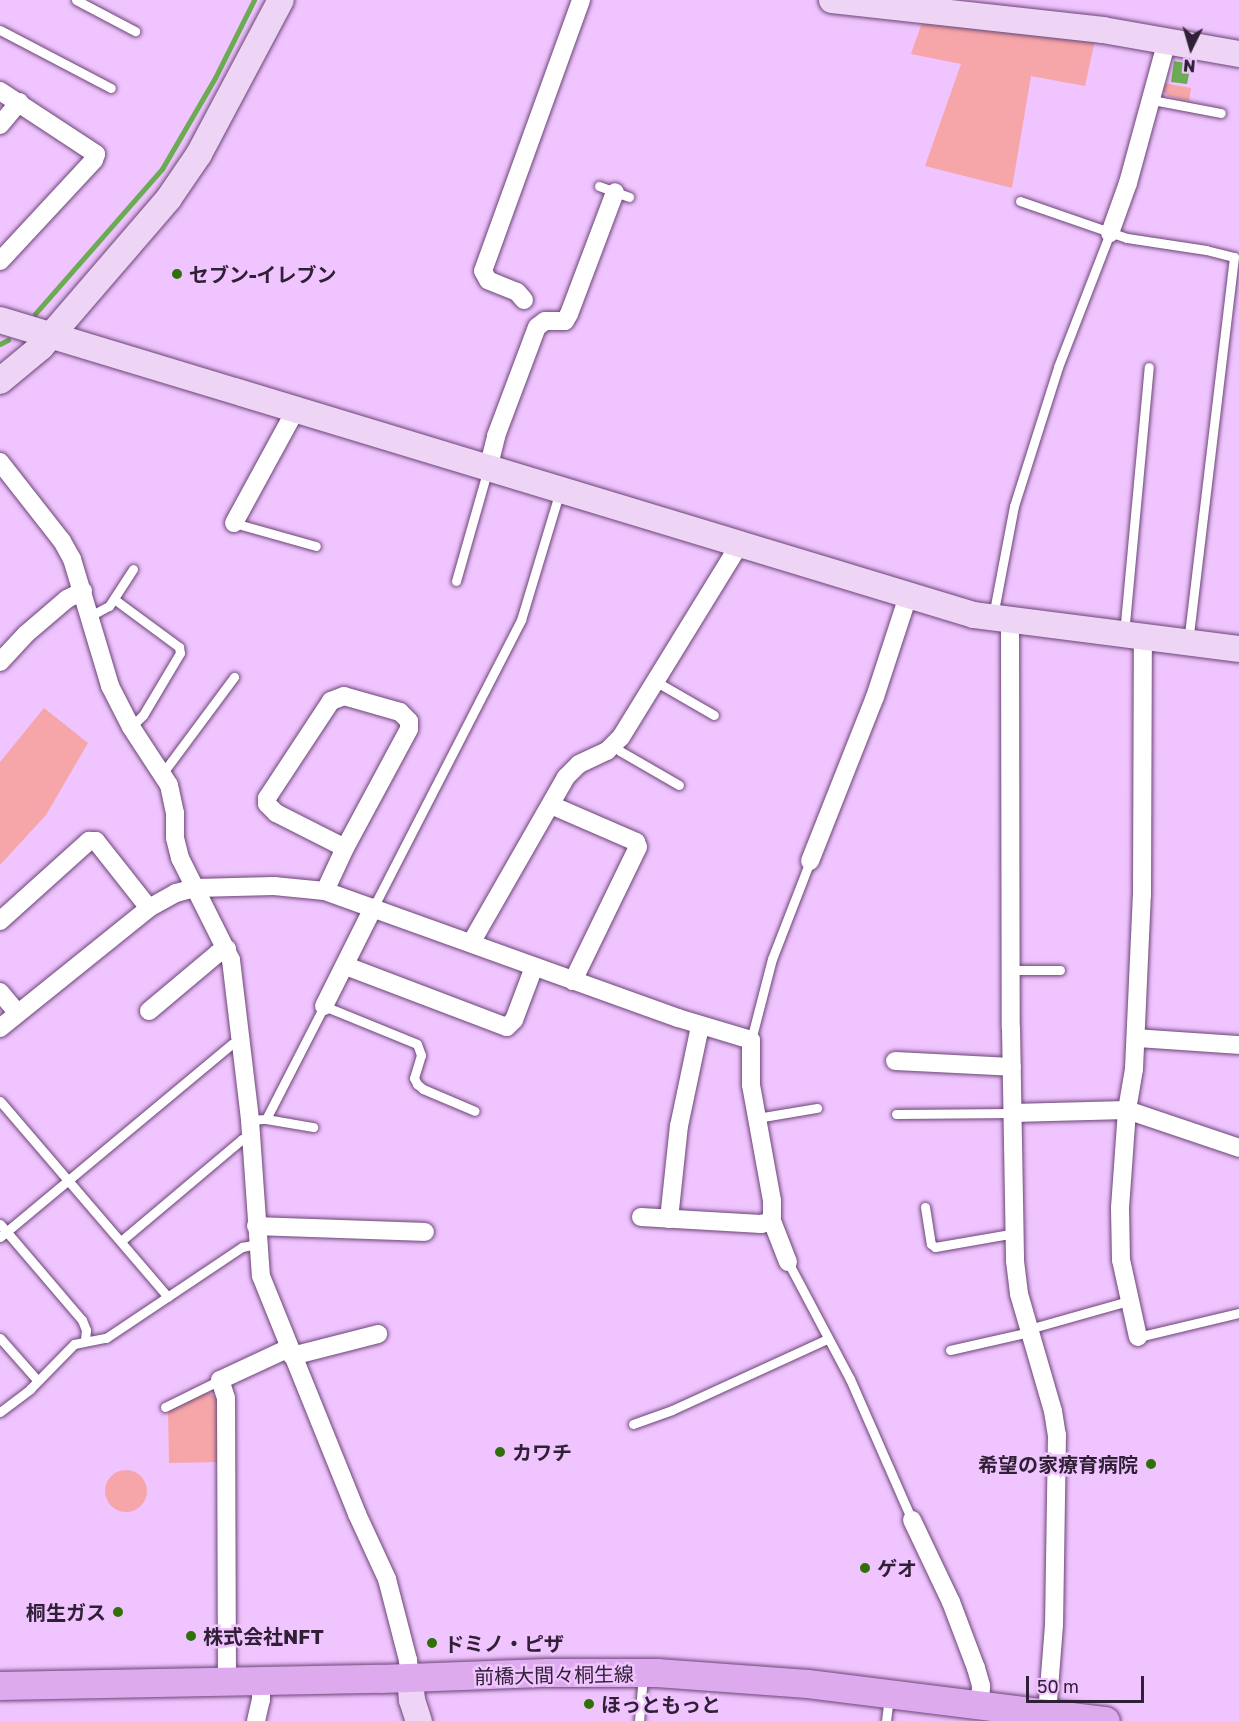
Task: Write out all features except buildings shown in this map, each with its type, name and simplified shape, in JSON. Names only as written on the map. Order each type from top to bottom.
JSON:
[{"type":"main road","name":"前橋大間々桐生線","points":[[0,1686],[548,1673],[643,1673],[758,1679],[888,1708],[1047,1714],[1101,1721]]},
{"type":"street","points":[[0,381],[31,356],[50,336],[156,214],[185,176],[281,0]]},
{"type":"street","points":[[524,300],[517,292],[488,280],[483,272],[581,0]]},
{"type":"street","points":[[831,0],[924,5],[1103,30],[1239,54]]},
{"type":"street","points":[[1110,233],[1152,100],[1167,40]]},
{"type":"street","points":[[0,91],[96,154],[94,160],[0,261]]},
{"type":"street","points":[[0,125],[19,102]]},
{"type":"street","points":[[488,469],[496,435],[537,327],[545,321],[565,321],[615,192]]},
{"type":"street","points":[[0,320],[908,596],[1001,620],[1239,649]]},
{"type":"street","points":[[234,522],[295,411]]},
{"type":"street","points":[[0,462],[67,549],[83,591],[105,672],[130,727],[172,793],[176,845],[195,888],[227,949],[256,1125],[257,1235],[263,1284],[357,1514],[387,1578],[408,1660],[412,1700],[419,1721]]},
{"type":"street","points":[[471,943],[571,770],[615,745],[739,545]]},
{"type":"street","points":[[0,662],[26,634],[67,599],[83,591]]},
{"type":"street","points":[[810,861],[875,697],[908,596]]},
{"type":"street","points":[[1001,620],[1012,970],[1011,1067],[1017,1283],[1053,1411],[1057,1435],[1054,1625],[1047,1714]]},
{"type":"street","points":[[1133,637],[1144,800],[1136,1038],[1134,1069],[1126,1110],[1120,1239],[1128,1300],[1138,1337]]},
{"type":"street","points":[[326,891],[345,848],[409,729],[409,722],[400,712],[344,696],[331,701],[267,798],[267,804],[276,813],[345,848]]},
{"type":"street","points":[[551,805],[636,842],[638,847],[573,981]]},
{"type":"street","points":[[0,921],[89,841],[96,841],[149,908]]},
{"type":"street","points":[[0,1028],[149,908],[176,893],[195,888],[295,886],[326,891],[700,1026],[752,1040],[750,1068],[770,1192],[772,1221],[788,1262]]},
{"type":"street","points":[[324,1006],[374,908]]},
{"type":"street","points":[[149,1011],[218,953],[227,949]]},
{"type":"street","points":[[346,966],[507,1027],[514,1020],[534,967]]},
{"type":"street","points":[[0,992],[17,1012]]},
{"type":"street","points":[[669,1219],[679,1126],[700,1026]]},
{"type":"street","points":[[1136,1038],[1239,1046]]},
{"type":"street","points":[[895,1061],[1011,1067]]},
{"type":"street","points":[[1013,1113],[1126,1110],[1239,1148]]},
{"type":"street","points":[[640,1217],[761,1224],[772,1221]]},
{"type":"street","points":[[257,1235],[425,1232]]},
{"type":"street","points":[[227,1681],[226,1398],[220,1380],[291,1352],[378,1334]]},
{"type":"street","points":[[912,1520],[951,1602],[991,1711]]},
{"type":"street","points":[[256,1721],[261,1700],[261,1680]]},
{"type":"lane","points":[[76,0],[135,31]]},
{"type":"lane","points":[[0,30],[111,88]]},
{"type":"lane","points":[[1152,100],[1221,113]]},
{"type":"lane","points":[[1020,201],[1110,233],[1234,257],[1187,643]]},
{"type":"lane","points":[[1001,620],[1014,506],[1058,367],[1110,233]]},
{"type":"lane","points":[[1133,637],[1149,367]]},
{"type":"lane","points":[[456,581],[488,469]]},
{"type":"lane","points":[[374,908],[521,620],[560,491]]},
{"type":"lane","points":[[234,522],[316,546]]},
{"type":"lane","points":[[90,616],[109,606],[134,569]]},
{"type":"lane","points":[[114,599],[179,647],[180,653],[143,715],[130,727]]},
{"type":"lane","points":[[162,774],[234,677]]},
{"type":"lane","points":[[655,681],[714,715]]},
{"type":"lane","points":[[615,745],[620,751],[679,785]]},
{"type":"lane","points":[[752,1040],[772,959],[810,861]]},
{"type":"lane","points":[[1012,970],[1060,970]]},
{"type":"lane","points":[[121,1241],[256,1125],[324,1006],[417,1044],[421,1055],[414,1078],[417,1084],[423,1089],[475,1111]]},
{"type":"lane","points":[[85,1340],[86,1330],[82,1320],[2,1231],[68,1181],[232,1044],[242,1041]]},
{"type":"lane","points":[[0,1101],[168,1298]]},
{"type":"lane","points":[[757,1118],[818,1108]]},
{"type":"lane","points":[[896,1114],[1013,1113]]},
{"type":"lane","points":[[256,1125],[313,1127]]},
{"type":"lane","points":[[925,1207],[932,1244],[935,1247],[1015,1233]]},
{"type":"lane","points":[[0,1412],[38,1381],[69,1348],[85,1340],[106,1338],[168,1298],[257,1235]]},
{"type":"lane","points":[[788,1262],[850,1379],[912,1520]]},
{"type":"lane","points":[[950,1350],[1030,1330],[1128,1300]]},
{"type":"lane","points":[[1138,1337],[1239,1313]]},
{"type":"lane","points":[[0,1338],[38,1381]]},
{"type":"lane","points":[[633,1424],[672,1410],[827,1339]]},
{"type":"lane","points":[[165,1407],[220,1380]]},
{"type":"lane","points":[[639,1721],[643,1673]]},
{"type":"shaded area","points":[[923,20],[1095,40],[1085,86],[1031,76],[1012,188],[925,166],[961,64],[911,54]]},
{"type":"shaded area","points":[[1174,61],[1191,64],[1187,84],[1171,82]]},
{"type":"shaded area","points":[[1163,83],[1191,88],[1189,101],[1168,96],[1162,89]]},
{"type":"shaded area","points":[[44,708],[88,743],[46,815],[0,865],[0,762]]},
{"type":"shaded area","points":[[208,1392],[221,1401],[221,1462],[169,1463],[168,1409]]},
{"type":"shaded area","points":[[126,1470],[141,1476],[147,1491],[141,1506],[126,1512],[111,1506],[105,1491],[111,1476]]},
{"type":"waterway","points":[[35,314],[162,169],[215,78],[254,0]]},
{"type":"waterway","points":[[0,344],[8,340]]},
{"type":"place","name":"セブン-イレブン","points":[[177,274]]},
{"type":"place","name":"カワチ","points":[[500,1452]]},
{"type":"place","name":"希望の家療育病院","points":[[1151,1464]]},
{"type":"place","name":"ゲオ","points":[[865,1568]]},
{"type":"place","name":"桐生ガス","points":[[118,1612]]},
{"type":"place","name":"株式会社NFT","points":[[191,1636]]},
{"type":"place","name":"ドミノ・ピザ","points":[[432,1643]]},
{"type":"place","name":"ほっともっと","points":[[589,1704]]}]
